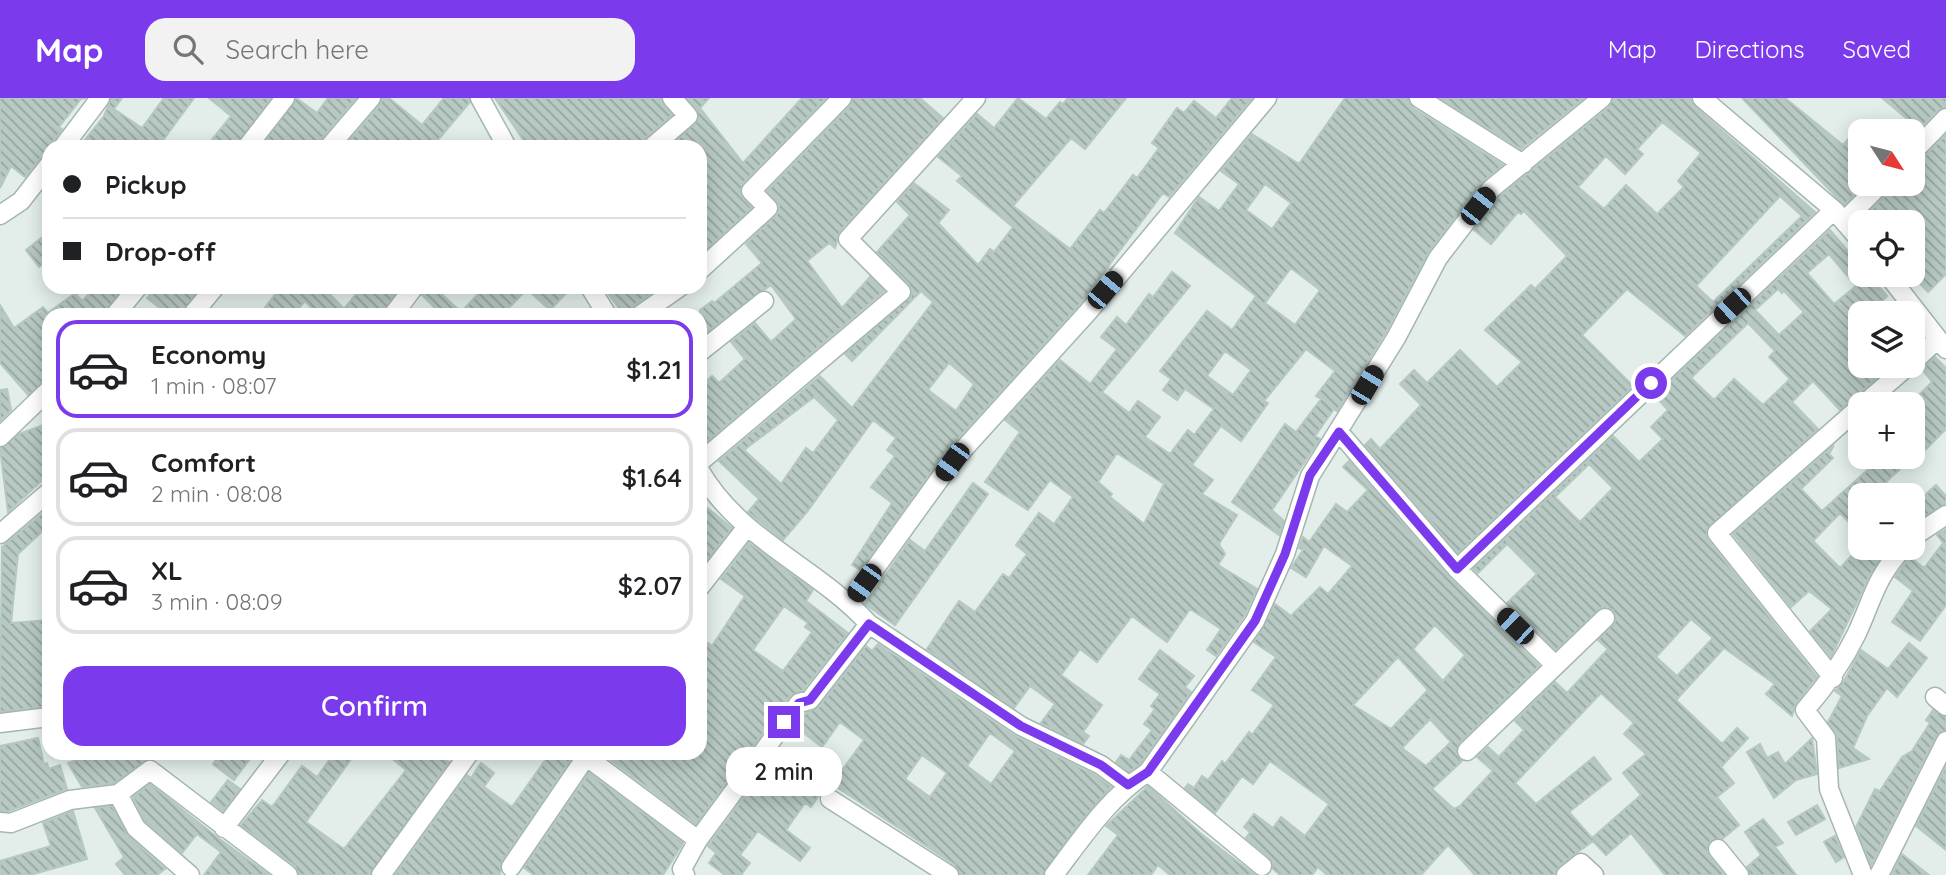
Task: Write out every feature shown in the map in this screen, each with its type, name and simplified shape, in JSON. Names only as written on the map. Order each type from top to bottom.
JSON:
[{"type":"street","points":[[68,140],[100,98]]},
{"type":"street","points":[[252,140],[285,98]]},
{"type":"street","points":[[335,140],[371,98]]},
{"type":"street","points":[[480,98],[504,140]]},
{"type":"street","points":[[660,140],[688,117],[672,98]]},
{"type":"street","points":[[707,264],[768,208],[751,191],[842,98]]},
{"type":"street","points":[[707,456],[901,292],[848,239],[976,98]]},
{"type":"street","points":[[850,603],[952,462],[1088,312],[1266,98]]},
{"type":"street","points":[[1419,98],[1523,164]]},
{"type":"street","points":[[1054,875],[1094,823],[1128,785],[1148,772],[1255,621],[1285,554],[1310,475],[1396,338],[1437,258],[1491,189],[1602,98]]},
{"type":"street","points":[[1702,98],[1839,215],[1848,226]]},
{"type":"street","points":[[1925,140],[1946,118]]},
{"type":"street","points":[[0,215],[22,201],[42,174]]},
{"type":"street","points":[[1457,569],[1839,215],[1865,196]]},
{"type":"street","points":[[1897,287],[1942,344],[1925,355]]},
{"type":"street","points":[[121,308],[132,294]]},
{"type":"street","points":[[198,308],[209,294]]},
{"type":"street","points":[[650,308],[670,294]]},
{"type":"street","points":[[707,346],[764,301]]},
{"type":"street","points":[[1878,392],[1894,378]]},
{"type":"street","points":[[0,437],[42,397]]},
{"type":"street","points":[[1833,678],[1717,533],[1848,418]]},
{"type":"street","points":[[1339,432],[1457,569],[1554,664]]},
{"type":"street","points":[[707,483],[715,497],[746,528],[850,603],[869,624],[1021,726],[1101,765],[1128,785]]},
{"type":"street","points":[[0,534],[42,498]]},
{"type":"street","points":[[1925,529],[1946,514]]},
{"type":"street","points":[[707,578],[746,528]]},
{"type":"street","points":[[1863,875],[1829,789],[1826,738],[1805,710],[1833,678],[1857,633],[1884,569],[1892,560]]},
{"type":"street","points":[[1467,751],[1554,664],[1605,618]]},
{"type":"street","points":[[685,875],[682,869],[698,840],[799,703],[810,700],[869,624]]},
{"type":"street","points":[[0,723],[42,719]]},
{"type":"street","points":[[1880,875],[1946,741]]},
{"type":"street","points":[[224,828],[276,760]]},
{"type":"street","points":[[381,875],[464,760]]},
{"type":"street","points":[[511,867],[580,760]]},
{"type":"street","points":[[590,760],[698,840]]},
{"type":"street","points":[[0,822],[11,823],[70,800],[118,794],[150,770],[288,875]]},
{"type":"street","points":[[1148,772],[1262,866]]},
{"type":"street","points":[[118,794],[136,828],[190,875]]},
{"type":"street","points":[[830,799],[949,875]]},
{"type":"street","points":[[1718,849],[1739,875]]},
{"type":"street","points":[[1566,875],[1581,863],[1594,875]]},
{"type":"building","points":[[0,98],[86,98],[81,99],[59,127],[62,129],[54,140],[42,140],[42,156],[25,177],[11,166],[0,188]]},
{"type":"building","points":[[111,98],[122,98],[114,109],[142,128],[164,98],[194,98],[163,140],[85,140],[104,116]]},
{"type":"building","points":[[209,98],[271,98],[241,140],[212,140],[231,116]]},
{"type":"building","points":[[296,98],[317,113],[328,98],[356,98],[320,140],[266,140]]},
{"type":"building","points":[[382,98],[389,98],[422,125],[444,98],[469,98],[470,102],[438,140],[350,140],[380,105]]},
{"type":"building","points":[[495,98],[661,98],[672,115],[644,140],[523,140]]},
{"type":"building","points":[[687,98],[709,98],[700,108],[743,163],[802,98],[826,98],[743,183],[740,195],[752,208],[707,249],[707,140],[677,140],[698,120],[697,109]]},
{"type":"building","points":[[853,98],[920,98],[943,118],[840,231],[835,248],[829,243],[807,261],[842,308],[870,277],[884,291],[707,441],[707,381],[712,376],[719,383],[745,359],[731,342],[755,323],[771,342],[796,319],[771,285],[707,332],[707,308],[703,308],[712,301],[714,303],[762,263],[746,244],[779,212],[779,205],[767,191],[850,106]]},
{"type":"building","points":[[1018,98],[1046,119],[1060,102],[1063,104],[1068,98],[1126,98],[1085,149],[1071,138],[1013,206],[1070,249],[1100,210],[1104,213],[1133,175],[1137,178],[1159,148],[1152,143],[1177,108],[1184,113],[1194,101],[1216,118],[1232,98],[1252,98],[1169,197],[1163,193],[1079,305],[944,454],[860,570],[852,565],[892,503],[871,487],[895,456],[887,450],[896,438],[873,420],[807,512],[783,540],[748,512],[759,499],[719,461],[820,376],[852,408],[933,302],[921,291],[852,361],[845,354],[911,296],[909,284],[877,252],[910,215],[897,202],[914,183],[949,210],[938,223],[978,265],[990,249],[994,252],[1013,227],[957,181],[962,176],[938,157],[977,114],[994,128]],"holes":[[[949,363],[974,384],[956,411],[928,390]],[[814,397],[838,420],[813,453],[806,448],[781,484],[744,450]]]},
{"type":"building","points":[[1345,98],[1408,98],[1413,108],[1503,165],[1482,182],[1429,251],[1386,332],[1337,411],[1334,409],[1315,436],[1320,439],[1272,510],[1284,521],[1279,535],[1232,502],[1285,424],[1296,432],[1321,399],[1316,396],[1335,371],[1306,349],[1264,401],[1268,403],[1241,441],[1221,426],[1192,465],[1213,480],[1202,494],[1237,515],[1219,544],[1225,554],[1218,565],[1257,589],[1245,615],[1216,656],[1207,650],[1221,629],[1190,609],[1167,642],[1132,616],[1097,662],[1080,649],[1061,675],[1102,705],[1083,732],[1089,736],[1083,744],[1041,723],[1055,704],[1030,686],[1014,708],[927,649],[959,601],[975,612],[1003,574],[1009,578],[1027,554],[1016,545],[1039,513],[1054,524],[1073,497],[1050,480],[1028,510],[985,482],[1020,432],[1005,420],[1060,360],[1090,384],[1117,349],[1101,337],[1117,317],[1126,325],[1149,294],[1153,297],[1172,272],[1190,286],[1102,392],[1129,413],[1138,401],[1160,417],[1145,437],[1170,454],[1188,430],[1194,435],[1214,409],[1185,389],[1177,400],[1163,390],[1171,379],[1160,371],[1207,311],[1232,330],[1256,296],[1175,233],[1199,197],[1219,211],[1239,184],[1221,171],[1252,134],[1299,164]],"holes":[[[1265,184],[1291,203],[1272,229],[1246,210]],[[1291,268],[1320,290],[1295,325],[1265,303]],[[1225,351],[1251,370],[1233,395],[1207,376]],[[1117,453],[1164,484],[1144,524],[1110,497],[1112,494],[1098,482]]]},
{"type":"building","points":[[1440,98],[1584,98],[1521,149]]},
{"type":"building","points":[[1613,98],[1690,98],[1695,107],[1815,212],[1685,336],[1627,289],[1582,335],[1633,386],[1458,553],[1365,445],[1371,439],[1380,449],[1421,405],[1400,384],[1414,370],[1427,383],[1460,350],[1497,387],[1522,362],[1485,330],[1531,285],[1535,289],[1567,256],[1524,211],[1521,214],[1518,212],[1491,244],[1474,230],[1499,197],[1609,107]],"holes":[[[1662,122],[1701,153],[1678,181],[1684,187],[1657,214],[1626,185],[1604,209],[1578,187],[1606,156],[1625,174],[1643,154],[1637,149]],[[1780,196],[1802,216],[1713,302],[1696,286]]]},
{"type":"building","points":[[1742,98],[1785,98],[1843,145],[1848,139],[1848,196],[1853,196],[1844,205]]},
{"type":"building","points":[[1882,98],[1946,98],[1946,107],[1938,110],[1925,123],[1925,119],[1907,119]]},
{"type":"building","points":[[1946,134],[1946,274],[1928,292],[1923,287],[1925,210],[1871,210],[1885,196],[1925,196],[1925,156]]},
{"type":"building","points":[[1830,230],[1848,251],[1848,277],[1829,254],[1807,273],[1834,304],[1855,287],[1879,287],[1887,296],[1882,301],[1848,301],[1848,378],[1877,378],[1861,392],[1848,392],[1848,403],[1840,410],[1813,381],[1792,402],[1818,429],[1706,530],[1708,540],[1817,677],[1796,703],[1792,716],[1766,694],[1775,684],[1724,648],[1676,700],[1722,744],[1737,728],[1748,738],[1721,767],[1734,783],[1717,797],[1739,825],[1722,839],[1711,840],[1707,846],[1709,856],[1724,875],[1665,875],[1631,833],[1606,855],[1593,841],[1559,866],[1555,875],[1475,875],[1448,845],[1421,875],[1327,875],[1318,867],[1312,875],[1280,875],[1273,869],[1269,857],[1246,838],[1250,832],[1244,827],[1254,814],[1273,828],[1281,817],[1305,836],[1329,804],[1270,761],[1253,784],[1242,776],[1215,813],[1185,788],[1188,784],[1194,788],[1202,776],[1208,780],[1222,761],[1225,764],[1249,732],[1252,735],[1274,705],[1252,690],[1276,657],[1254,642],[1275,604],[1291,616],[1320,587],[1328,594],[1352,566],[1324,546],[1306,577],[1291,568],[1303,550],[1299,548],[1303,537],[1309,542],[1336,504],[1347,512],[1368,490],[1343,467],[1349,461],[1449,577],[1539,666],[1459,743],[1456,753],[1462,761],[1432,789],[1454,809],[1460,806],[1493,771],[1477,757],[1488,747],[1499,757],[1524,730],[1515,721],[1555,682],[1567,693],[1608,649],[1598,640],[1616,620],[1613,610],[1602,607],[1556,650],[1507,603],[1537,574],[1507,544],[1478,573],[1473,569],[1613,436],[1639,462],[1663,439],[1651,427],[1668,410],[1655,396]],"holes":[[[1778,289],[1782,293],[1784,291],[1804,312],[1779,335],[1755,310]],[[1748,323],[1775,351],[1769,357],[1790,379],[1763,405],[1734,379],[1714,400],[1691,378]],[[1589,464],[1613,488],[1580,522],[1555,497]],[[1691,619],[1713,638],[1677,676],[1656,657]],[[1435,625],[1465,655],[1443,681],[1413,649]],[[1398,657],[1428,690],[1391,729],[1353,705]],[[1601,693],[1634,723],[1624,734],[1646,754],[1623,773],[1641,795],[1592,838],[1569,812],[1611,779],[1594,757],[1536,804],[1515,783]],[[1430,719],[1451,742],[1426,766],[1402,748]]]},
{"type":"building","points":[[42,237],[42,265],[39,267],[26,250]]},
{"type":"building","points":[[74,294],[82,301],[89,294],[118,294],[109,308],[55,308]]},
{"type":"building","points":[[150,294],[195,294],[186,308],[160,308],[147,298]]},
{"type":"building","points":[[276,294],[330,294],[343,308],[312,308],[305,301],[299,308],[264,308]]},
{"type":"building","points":[[356,294],[396,294],[386,308],[345,308]]},
{"type":"building","points":[[442,294],[457,308],[435,308],[422,295]]},
{"type":"building","points":[[478,294],[522,294],[509,308],[465,308]]},
{"type":"building","points":[[532,294],[565,294],[552,308],[548,308]]},
{"type":"building","points":[[650,294],[632,308],[619,308],[609,295]]},
{"type":"building","points":[[0,305],[14,328],[43,307],[42,384],[28,395],[0,363]]},
{"type":"building","points":[[1935,357],[1946,368],[1946,429],[1925,450],[1925,392],[1922,392],[1932,382],[1925,373],[1925,366]]},
{"type":"building","points":[[7,389],[11,410],[0,421],[0,390]]},
{"type":"building","points":[[42,426],[42,480],[8,512],[0,448],[19,434]]},
{"type":"building","points":[[1834,445],[1829,454],[1833,458],[1801,489],[1822,511],[1848,488],[1848,521],[1840,513],[1813,541],[1840,568],[1848,560],[1880,560],[1831,657],[1810,631],[1832,609],[1809,591],[1791,607],[1733,534]]},
{"type":"building","points":[[1869,469],[1900,469],[1887,483],[1853,483]]},
{"type":"building","points":[[973,483],[988,494],[895,625],[865,604],[910,540],[925,551]]},
{"type":"building","points":[[1936,485],[1946,496],[1946,504],[1925,516],[1925,495]]},
{"type":"building","points":[[707,508],[732,528],[707,560]]},
{"type":"building","points":[[42,514],[42,532],[18,554],[11,623],[42,621],[42,707],[0,712],[2,547]]},
{"type":"building","points":[[1946,529],[1946,605],[1920,641],[1892,622],[1913,591],[1895,577],[1908,560],[1914,560],[1924,568],[1943,543],[1937,535]]},
{"type":"building","points":[[749,543],[813,590],[806,601],[848,633],[803,690],[790,696],[696,824],[611,760],[707,760],[707,644],[712,646],[745,596],[721,579]],"holes":[[[784,606],[808,623],[805,627],[812,632],[783,671],[753,650]]]},
{"type":"building","points":[[1909,643],[1927,658],[1897,697],[1887,688],[1867,716],[1853,748],[1869,759],[1839,768],[1837,737],[1828,722],[1842,696],[1835,691],[1843,683],[1861,650],[1888,669]]},
{"type":"building","points":[[878,644],[1015,736],[1095,775],[1111,787],[1077,826],[1043,875],[960,875],[955,865],[832,784],[864,740],[840,722],[822,747],[796,727],[806,713],[819,707],[866,646],[872,651]],"holes":[[[990,733],[1015,751],[991,784],[967,766]],[[922,755],[947,773],[930,797],[905,779]]]},
{"type":"building","points":[[1160,650],[1194,676],[1185,687],[1191,692],[1140,764],[1129,772],[1116,762],[1121,755],[1129,760],[1152,730],[1144,724],[1155,709],[1151,706],[1160,694],[1139,679]]},
{"type":"building","points":[[1933,710],[1946,717],[1946,730],[1936,736],[1871,865],[1856,827],[1875,789],[1880,791],[1902,757],[1912,751],[1930,723],[1926,720]]},
{"type":"building","points":[[38,738],[44,764],[47,763],[49,769],[60,765],[67,789],[9,811],[0,811],[0,746]]},
{"type":"building","points":[[1812,738],[1817,774],[1796,780],[1774,798],[1747,752],[1760,744],[1767,758],[1778,752],[1785,764]]},
{"type":"building","points":[[76,760],[147,760],[114,783],[82,787],[68,763]]},
{"type":"building","points":[[216,760],[249,760],[234,780],[213,764]]},
{"type":"building","points":[[329,760],[350,760],[306,822],[344,849],[406,770],[394,760],[449,762],[370,875],[299,875],[295,866],[241,825],[262,800],[272,807],[302,766],[317,777]]},
{"type":"building","points":[[545,760],[570,760],[502,861],[500,875],[395,875],[467,775],[471,778],[481,763],[494,773],[484,787],[512,807]]},
{"type":"building","points":[[798,766],[826,785],[811,807],[805,803],[786,830],[810,848],[800,861],[758,831],[740,855],[750,863],[741,875],[725,875],[709,863],[716,853],[708,846],[766,767],[786,782]]},
{"type":"building","points":[[1946,766],[1946,850],[1916,826]]},
{"type":"building","points":[[589,773],[683,843],[663,875],[534,875],[524,868]]},
{"type":"building","points":[[228,780],[240,789],[223,811],[211,802]]},
{"type":"building","points":[[150,784],[269,875],[204,875],[221,852],[197,834],[182,853],[145,821],[133,797]]},
{"type":"building","points":[[1148,786],[1200,833],[1255,875],[1170,875],[1158,865],[1151,875],[1088,875],[1118,835],[1106,826]]},
{"type":"building","points":[[1817,805],[1825,819],[1796,835],[1788,822]]},
{"type":"building","points":[[112,806],[128,836],[165,869],[157,875],[125,875],[116,864],[124,857],[95,808]]},
{"type":"building","points":[[73,811],[87,859],[30,875],[0,875],[0,861],[51,846],[43,823]]},
{"type":"building","points":[[1763,819],[1783,843],[1775,847],[1796,875],[1750,875],[1747,867],[1761,855],[1745,832]]},
{"type":"building","points":[[1835,836],[1844,857],[1836,862],[1824,842]]},
{"type":"building","points":[[1902,854],[1929,875],[1892,875]]},
{"type":"route","points":[[784,722],[799,703],[810,700],[869,624],[1021,726],[1101,765],[1128,785],[1148,772],[1255,621],[1285,554],[1310,475],[1339,432],[1457,569],[1651,383]]}]
